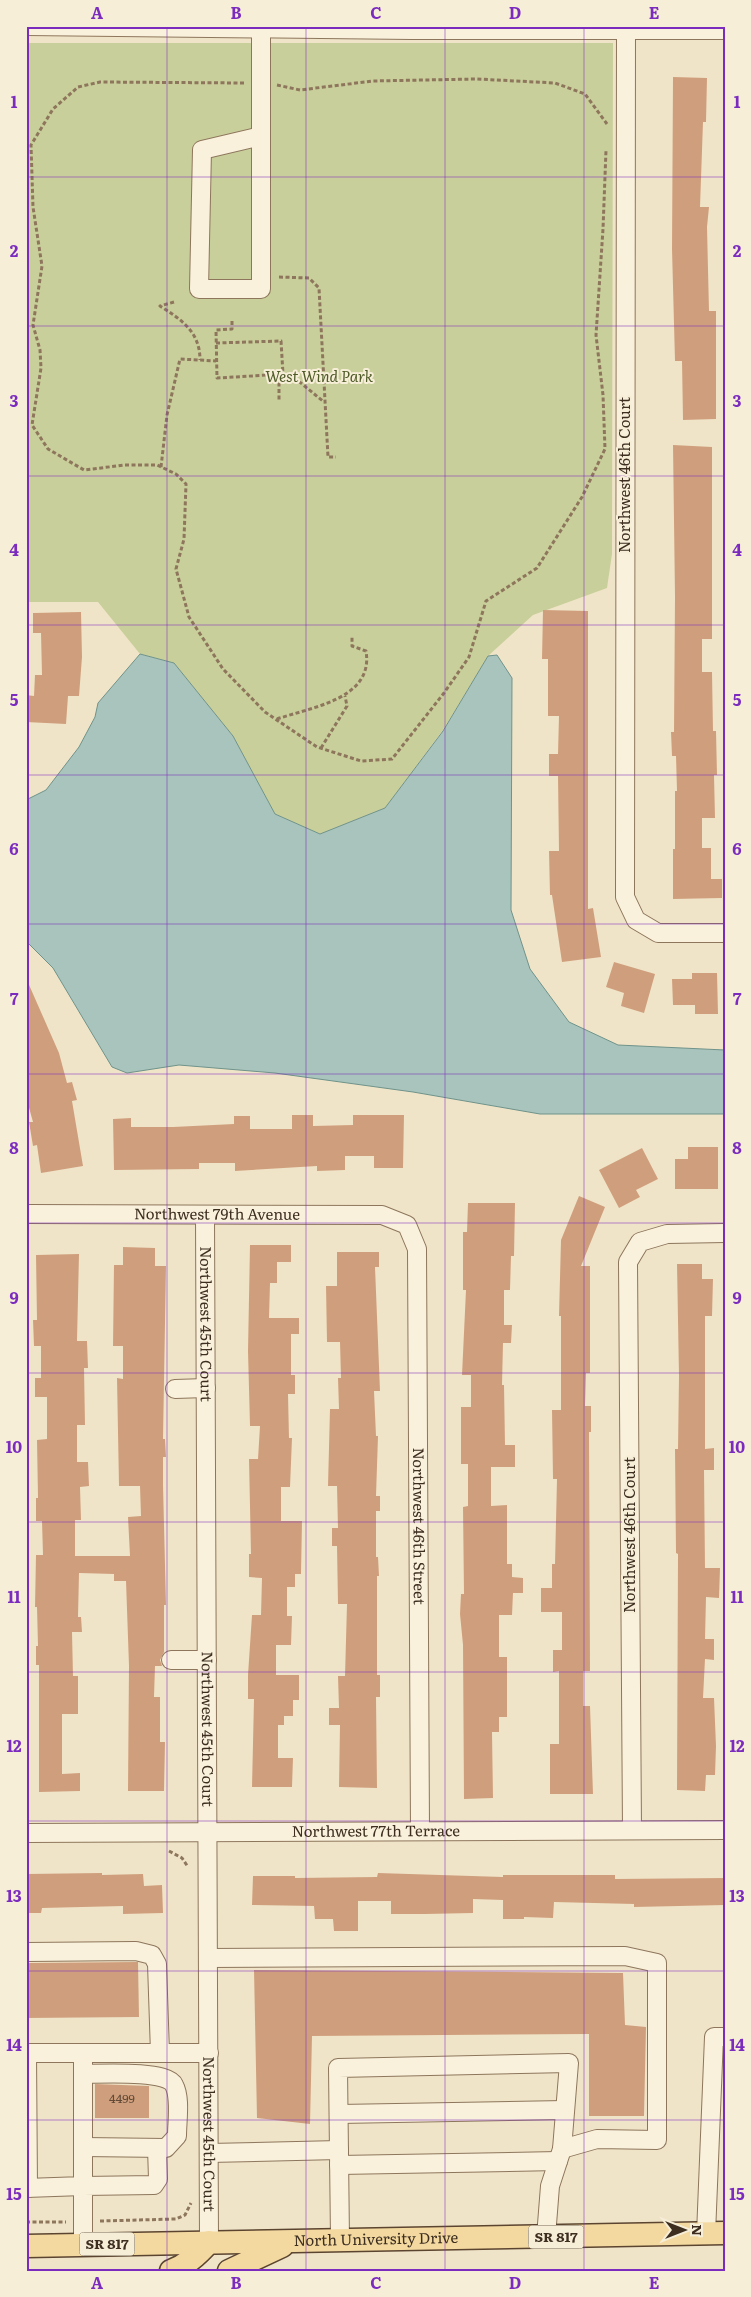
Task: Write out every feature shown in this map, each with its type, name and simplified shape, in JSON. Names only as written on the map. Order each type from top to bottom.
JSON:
[{"type":"main road","name":"North University Drive","points":[[26,2246],[716,2234]]},
{"type":"main road","points":[[229,2271],[292,2241]]},
{"type":"main road","points":[[171,2271],[182,2267],[197,2256],[210,2242]]},
{"type":"street","points":[[26,26],[261,29],[725,30]]},
{"type":"street","points":[[261,29],[261,136],[261,289],[199,289],[202,150],[261,136]]},
{"type":"street","name":"Northwest 46th Court","points":[[626,29],[625,897],[636,920],[658,933],[725,933]]},
{"type":"street","name":"Northwest 79th Avenue","points":[[26,1214],[382,1215],[407,1225]]},
{"type":"street","name":"Northwest 45th Court","points":[[206,1215],[210,2242]]},
{"type":"street","name":"Northwest 46th Street","points":[[407,1225],[417,1249],[420,1831]]},
{"type":"street","name":"Northwest 46th Court","points":[[632,1830],[628,1262],[640,1242],[667,1234],[725,1233]]},
{"type":"street","points":[[175,1389],[206,1388]]},
{"type":"street","points":[[171,1660],[207,1660]]},
{"type":"street","name":"Northwest 77th Terrace","points":[[26,1833],[725,1830]]},
{"type":"street","points":[[26,1952],[136,1951],[152,1955],[157,1964],[160,2053]]},
{"type":"street","points":[[208,1958],[625,1956],[657,1963],[657,2140],[597,2139],[560,2155],[339,2158],[209,2153]]},
{"type":"street","points":[[716,2234],[717,2138],[714,2037],[725,2037]]},
{"type":"street","points":[[157,2148],[158,2179],[154,2185],[27,2188],[27,2054],[209,2054]]},
{"type":"street","points":[[83,2054],[83,2244]]},
{"type":"street","points":[[340,2240],[338,2068],[569,2063],[560,2155],[550,2186],[546,2237]]},
{"type":"street","points":[[83,2074],[137,2074],[167,2078],[174,2083],[176,2091],[177,2136],[166,2148],[83,2147]]},
{"type":"street","points":[[338,2114],[565,2110]]},
{"type":"path","points":[[271,84],[300,90],[373,81],[478,79],[555,83],[585,94],[607,124],[607,133]]},
{"type":"path","points":[[247,82],[100,82],[78,87],[53,108],[31,145],[33,207],[42,266],[32,325],[40,350],[41,368],[32,424],[48,448],[84,470],[125,465],[161,467],[176,474],[186,484],[184,539],[176,569],[189,617],[223,668],[265,712],[321,748],[361,761],[392,759],[444,693],[469,657],[486,601],[537,568],[582,497],[605,449],[603,395],[596,335],[603,229],[606,142]]},
{"type":"path","points":[[276,277],[309,278],[319,288],[328,457],[336,457]]},
{"type":"path","points":[[174,302],[160,306],[184,321],[200,345],[200,360]]},
{"type":"path","points":[[232,321],[232,329],[216,330],[217,378],[281,375],[296,379],[325,402]]},
{"type":"path","points":[[216,343],[281,341],[279,401]]},
{"type":"path","points":[[161,467],[167,415],[180,360],[216,361]]},
{"type":"path","points":[[277,720],[345,696],[358,686],[366,672],[366,651],[352,646],[352,636]]},
{"type":"path","points":[[321,748],[332,727],[348,706],[345,696]]},
{"type":"green space","name":"West Wind Park","points":[[26,43],[613,43],[612,554],[607,588],[533,615],[488,656],[443,730],[385,808],[320,834],[275,814],[233,736],[174,663],[140,654],[98,602],[26,602]]},
{"type":"water","points":[[140,654],[174,663],[233,736],[275,814],[320,834],[385,808],[443,731],[488,656],[497,655],[512,678],[511,910],[530,969],[569,1022],[618,1045],[725,1050],[725,1114],[540,1114],[413,1092],[275,1073],[179,1065],[127,1073],[112,1067],[53,968],[26,941],[26,800],[46,790],[79,747],[95,717],[98,703]]},
{"type":"building","points":[[673,77],[707,78],[706,122],[703,122],[700,207],[709,207],[707,227],[709,311],[716,311],[716,419],[683,420],[682,361],[675,361],[672,249]]},
{"type":"building","points":[[673,445],[712,447],[712,639],[702,639],[702,672],[712,672],[713,731],[716,731],[717,775],[714,775],[715,818],[702,818],[702,848],[711,848],[711,879],[722,879],[722,898],[673,899],[675,791],[677,791],[676,756],[672,756],[671,732],[674,732],[675,597]]},
{"type":"building","points":[[543,610],[588,611],[588,909],[593,908],[601,957],[562,962],[552,895],[550,895],[549,851],[559,851],[558,776],[549,776],[549,754],[558,754],[559,716],[548,716],[548,659],[542,659]]},
{"type":"building","points":[[81,612],[82,657],[79,696],[68,696],[66,724],[26,722],[26,695],[34,696],[35,675],[42,675],[41,633],[33,633],[33,613]]},
{"type":"building","points":[[614,962],[655,974],[644,1013],[621,1006],[624,993],[606,987]]},
{"type":"building","points":[[692,973],[717,973],[718,1014],[695,1014],[695,1005],[673,1005],[672,979],[692,979]]},
{"type":"building","points":[[26,978],[59,1053],[67,1083],[72,1082],[77,1100],[72,1101],[83,1166],[41,1173],[37,1145],[33,1146],[29,1122],[33,1122],[26,1097]]},
{"type":"building","points":[[292,1115],[313,1115],[313,1126],[353,1125],[353,1115],[404,1115],[403,1168],[374,1168],[374,1156],[345,1156],[345,1170],[317,1171],[317,1166],[235,1171],[235,1163],[199,1163],[199,1169],[114,1170],[113,1119],[131,1118],[131,1127],[173,1127],[234,1124],[234,1116],[250,1116],[250,1129],[292,1129]]},
{"type":"building","points":[[688,1147],[718,1147],[718,1189],[675,1189],[675,1159],[688,1159]]},
{"type":"building","points":[[642,1148],[658,1179],[636,1190],[640,1197],[619,1208],[599,1170]]},
{"type":"building","points":[[579,1196],[605,1207],[581,1266],[590,1266],[590,1373],[586,1373],[585,1406],[591,1406],[591,1432],[589,1432],[590,1671],[583,1671],[583,1706],[590,1706],[593,1794],[550,1794],[550,1744],[559,1744],[559,1671],[553,1672],[553,1650],[562,1650],[562,1612],[541,1612],[541,1588],[552,1588],[552,1564],[555,1564],[557,1479],[553,1479],[552,1410],[561,1410],[561,1316],[559,1316],[561,1240]]},
{"type":"building","points":[[468,1203],[515,1203],[514,1256],[511,1256],[510,1290],[504,1290],[504,1325],[512,1325],[511,1343],[503,1343],[502,1385],[504,1385],[505,1445],[515,1445],[515,1467],[491,1467],[491,1506],[507,1505],[507,1564],[512,1564],[512,1577],[523,1578],[523,1593],[513,1593],[512,1615],[499,1615],[499,1657],[507,1657],[507,1717],[499,1717],[499,1732],[492,1732],[493,1798],[464,1799],[463,1645],[460,1614],[461,1594],[464,1594],[463,1507],[468,1506],[468,1464],[461,1464],[461,1407],[471,1407],[471,1375],[462,1375],[466,1290],[463,1290],[463,1232],[467,1232]]},
{"type":"building","points":[[250,1245],[291,1245],[291,1262],[277,1262],[277,1283],[270,1283],[269,1318],[299,1318],[299,1334],[291,1334],[291,1375],[295,1375],[295,1394],[288,1394],[289,1438],[292,1438],[290,1487],[281,1487],[281,1521],[302,1521],[301,1574],[295,1574],[295,1587],[287,1587],[287,1616],[292,1616],[291,1645],[276,1645],[276,1675],[299,1675],[299,1700],[293,1700],[293,1716],[284,1716],[284,1725],[278,1725],[278,1758],[293,1758],[292,1787],[252,1787],[254,1699],[248,1699],[248,1675],[252,1615],[261,1615],[262,1578],[249,1577],[249,1554],[251,1554],[249,1459],[258,1459],[260,1426],[250,1426],[248,1351]]},
{"type":"building","points":[[123,1247],[155,1248],[155,1266],[166,1266],[163,1439],[165,1439],[166,1457],[163,1457],[163,1485],[166,1605],[164,1605],[164,1652],[160,1660],[162,1666],[155,1666],[154,1697],[160,1697],[160,1742],[165,1742],[164,1791],[128,1791],[129,1666],[126,1581],[114,1581],[114,1574],[79,1573],[78,1617],[81,1617],[82,1632],[72,1632],[73,1676],[78,1676],[78,1714],[62,1714],[62,1774],[80,1773],[80,1791],[39,1792],[39,1665],[36,1665],[36,1646],[38,1646],[37,1607],[35,1607],[36,1555],[43,1555],[42,1521],[36,1521],[36,1498],[38,1498],[37,1440],[47,1439],[47,1397],[35,1397],[35,1378],[41,1378],[41,1346],[34,1346],[33,1320],[37,1320],[36,1255],[79,1254],[77,1341],[87,1341],[88,1368],[84,1368],[85,1425],[77,1425],[77,1462],[88,1462],[89,1486],[80,1487],[81,1520],[75,1520],[75,1556],[130,1556],[128,1517],[141,1516],[140,1486],[119,1486],[117,1378],[123,1379],[123,1346],[113,1346],[114,1265],[123,1265]]},
{"type":"building","points":[[337,1252],[379,1252],[379,1267],[375,1267],[380,1391],[374,1391],[376,1436],[378,1436],[376,1496],[380,1496],[380,1511],[376,1511],[376,1557],[378,1557],[379,1576],[377,1576],[377,1675],[380,1675],[380,1697],[376,1697],[377,1788],[339,1787],[340,1725],[329,1725],[329,1708],[339,1708],[338,1676],[345,1676],[347,1604],[338,1604],[337,1546],[332,1546],[332,1528],[338,1528],[337,1486],[328,1486],[330,1409],[339,1409],[338,1378],[341,1378],[340,1342],[327,1342],[326,1286],[337,1286]]},
{"type":"building","points":[[677,1264],[702,1264],[702,1279],[713,1279],[712,1316],[705,1316],[705,1449],[714,1448],[714,1470],[704,1470],[705,1568],[720,1568],[719,1598],[706,1597],[705,1639],[714,1639],[714,1660],[705,1659],[703,1698],[714,1698],[716,1746],[715,1775],[706,1775],[705,1791],[677,1790],[678,1554],[676,1553],[675,1449],[678,1449],[679,1376]]},
{"type":"building","points":[[102,1873],[102,1875],[143,1874],[144,1886],[162,1885],[163,1913],[123,1914],[123,1906],[42,1908],[41,1913],[26,1913],[26,1874]]},
{"type":"building","points":[[378,1873],[503,1877],[503,1875],[615,1875],[615,1879],[725,1878],[725,1905],[634,1907],[634,1904],[554,1902],[553,1918],[524,1917],[524,1919],[503,1919],[503,1900],[473,1899],[473,1913],[425,1914],[391,1914],[391,1901],[358,1901],[358,1931],[334,1931],[333,1919],[315,1919],[314,1906],[252,1905],[253,1876],[295,1876],[295,1878],[377,1877]]},
{"type":"building","points":[[138,1962],[139,2017],[26,2018],[26,1963]]},
{"type":"building","points":[[254,1970],[623,1973],[625,2025],[646,2027],[644,2116],[589,2116],[589,2034],[312,2036],[310,2124],[257,2118]]},
{"type":"building","points":[[95,2084],[149,2086],[149,2118],[95,2118]]}]
